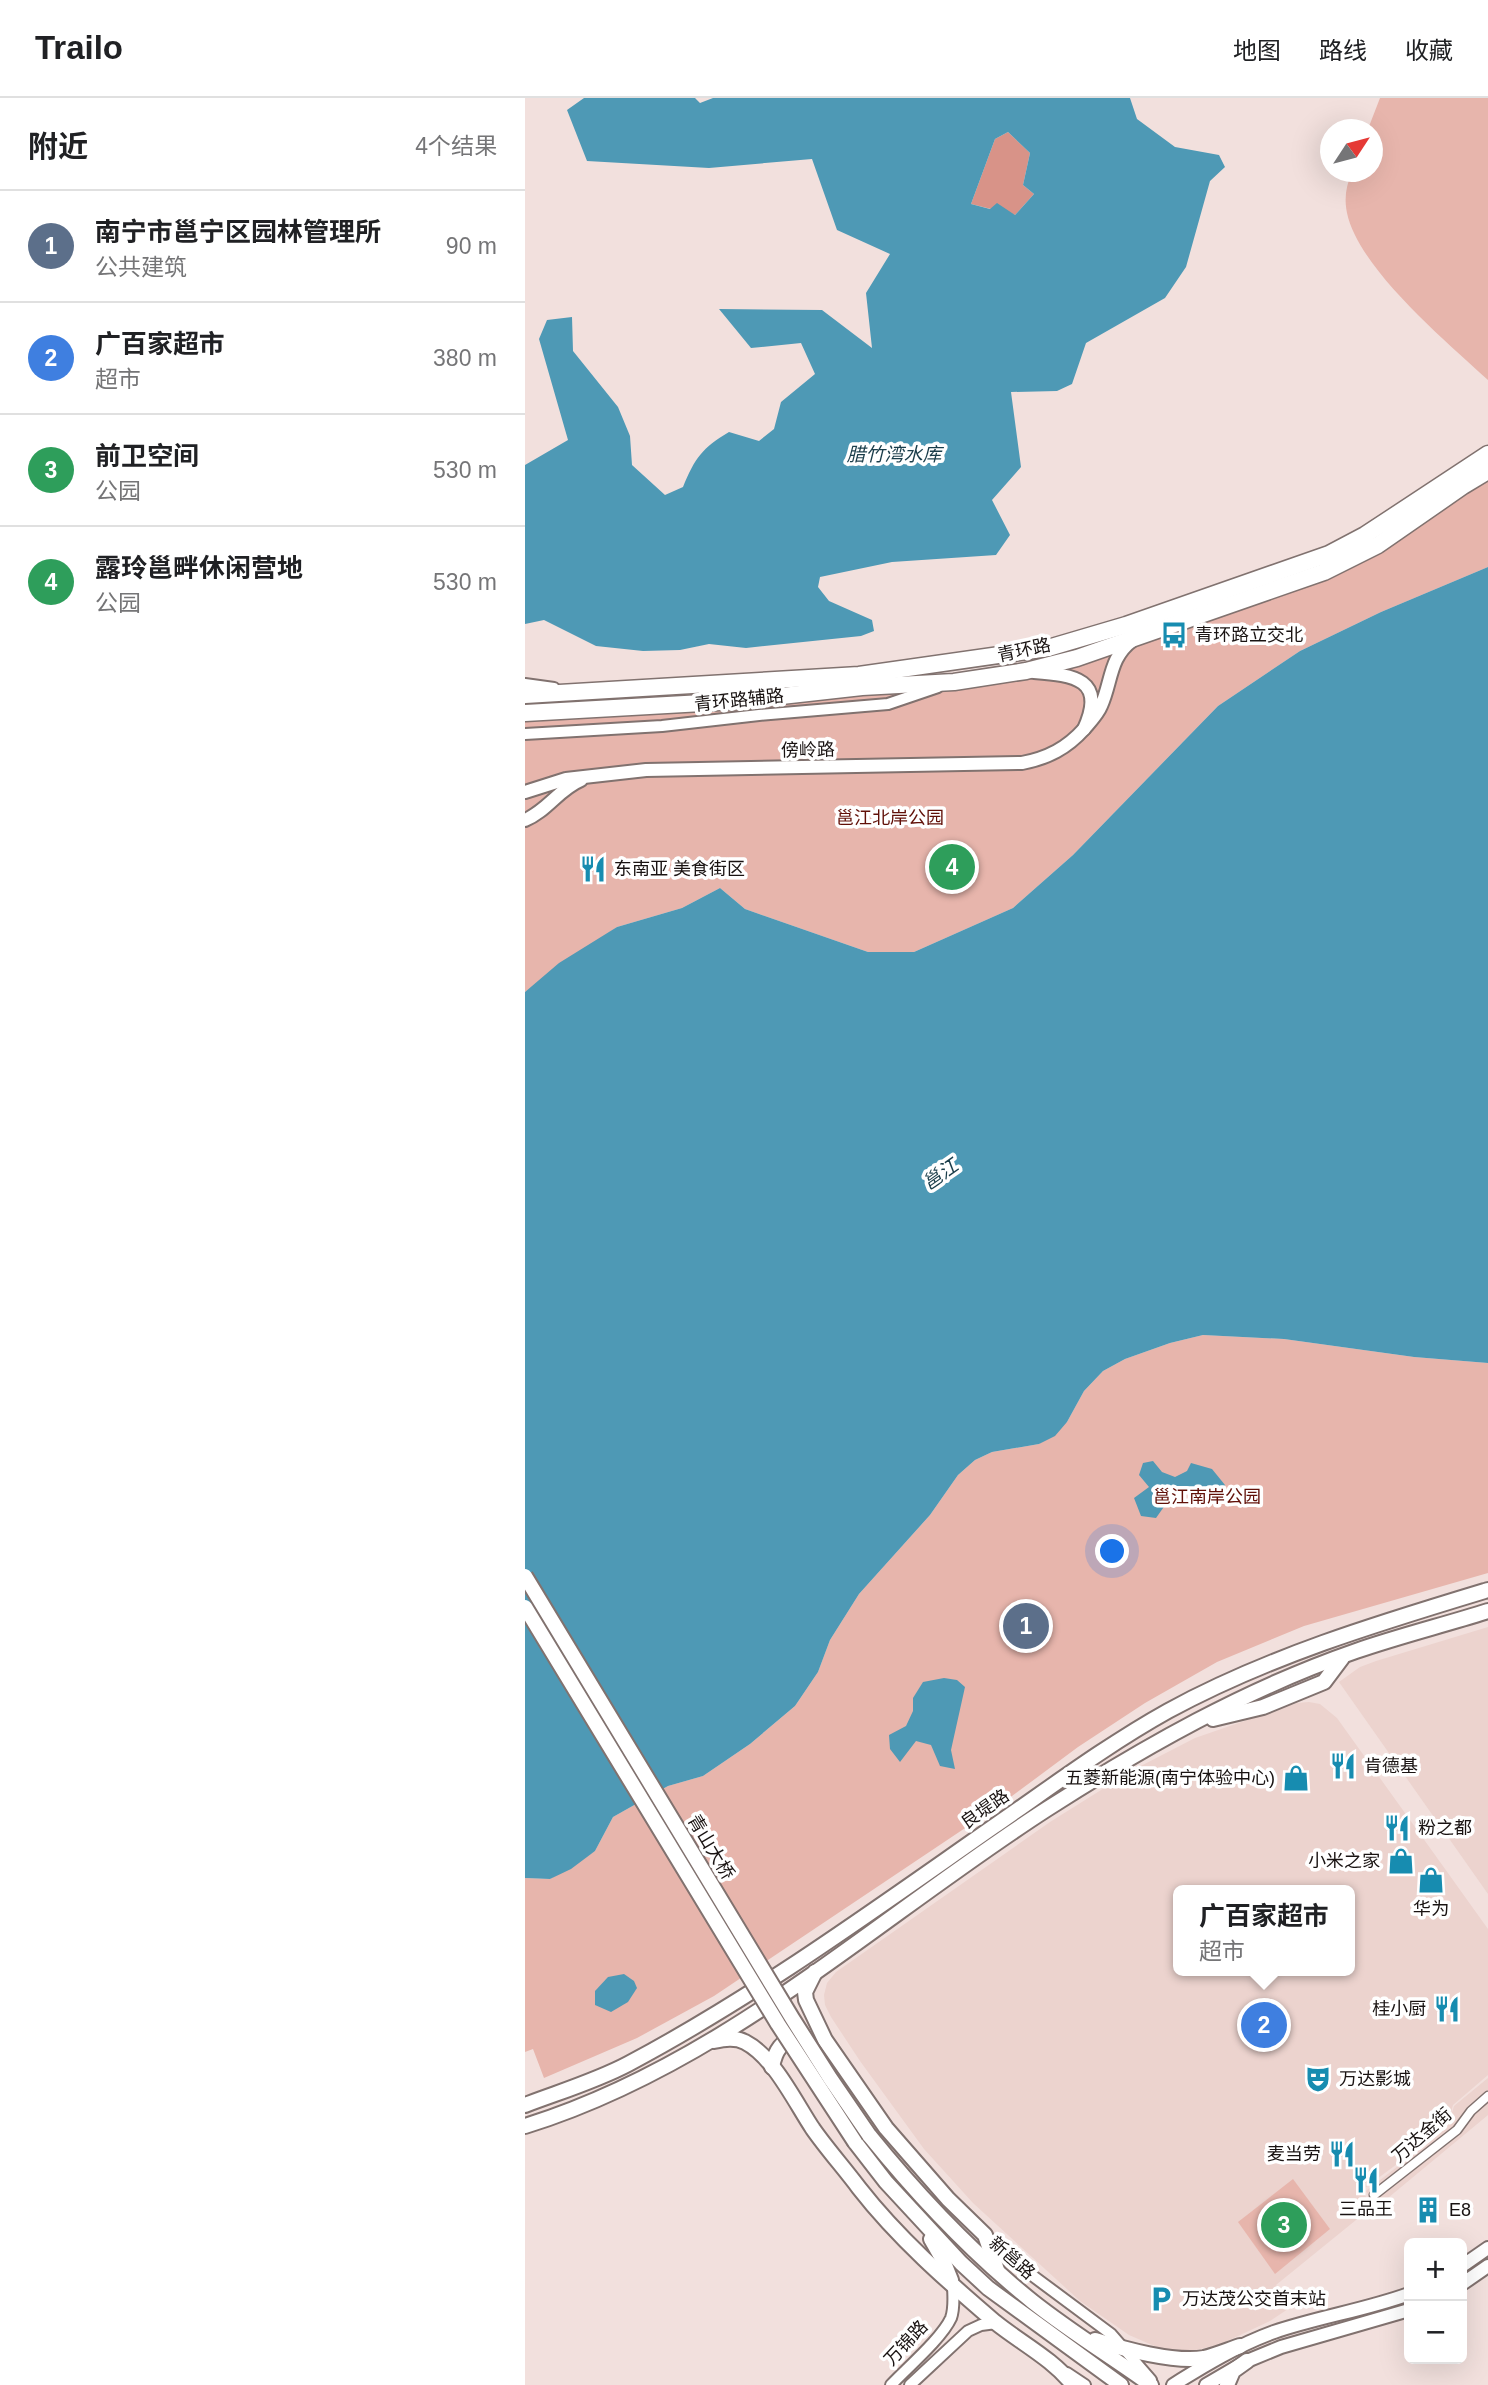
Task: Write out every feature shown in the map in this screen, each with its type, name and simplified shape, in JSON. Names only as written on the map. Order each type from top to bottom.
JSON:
[{"type":"main road","name":"青环路","points":[[525,695],[859,675],[1048,648],[1126,625],[1329,554],[1357,540],[1488,454]]},
{"type":"main road","name":"青环路","points":[[526,723],[679,704],[738,701],[862,687],[954,682],[1026,671],[1077,658],[1301,581],[1344,563],[1378,545],[1488,471]]},
{"type":"main road","name":"青山大桥","points":[[525,1576],[792,2018],[869,2135]]},
{"type":"main road","name":"良堤路","points":[[525,2105],[625,2066],[698,2025],[804,1959],[1122,1738],[1169,1710],[1243,1673],[1359,1629],[1488,1590]]},
{"type":"main road","name":"青山大桥","points":[[525,1607],[778,2024],[855,2142]]},
{"type":"main road","name":"良堤路","points":[[525,2126],[633,2084],[709,2042],[816,1971],[1045,1810],[1148,1747],[1236,1700],[1342,1657],[1488,1612]]},
{"type":"main road","points":[[857,1920],[869,1934]]},
{"type":"main road","points":[[816,1971],[805,1992],[806,2000],[825,2040],[886,2128],[948,2200],[985,2235],[997,2272]]},
{"type":"main road","points":[[772,2067],[779,2046],[790,2038],[803,2033],[825,2040]]},
{"type":"main road","points":[[709,2042],[726,2039],[743,2041],[760,2052],[815,2132],[876,2210],[910,2245],[996,2323],[1061,2370],[1073,2385]]},
{"type":"main road","name":"新邕路","points":[[869,2135],[919,2196],[997,2272],[1043,2309],[1153,2385]]},
{"type":"main road","name":"新邕路","points":[[855,2142],[886,2182],[988,2288],[1121,2385]]},
{"type":"main road","points":[[920,2219],[953,2284]]},
{"type":"main road","points":[[945,2222],[960,2230],[985,2235]]},
{"type":"main road","points":[[1082,2336],[1124,2349],[1191,2359],[1203,2358],[1240,2346]]},
{"type":"main road","points":[[1227,2385],[1233,2371],[1247,2361]]},
{"type":"street","name":"傍岭路","points":[[525,792],[566,779],[646,771],[1022,763],[1050,755],[1075,739],[1100,709],[1118,654],[1138,636]]},
{"type":"street","points":[[1026,671],[1068,675],[1084,685],[1090,693],[1093,708],[1084,729]]},
{"type":"street","name":"青环路辅路","points":[[526,723],[661,726],[888,704],[954,682]]},
{"type":"street","points":[[525,684],[581,691]]},
{"type":"street","points":[[525,820],[536,815],[567,788],[591,776]]},
{"type":"street","name":"万达金街","points":[[1374,2195],[1457,2130],[1471,2111],[1488,2096]]},
{"type":"street","points":[[985,2235],[1033,2276],[1111,2334],[1153,2385]]},
{"type":"street","points":[[1467,2263],[1488,2248]]},
{"type":"street","points":[[1467,2281],[1488,2266]]},
{"type":"street","name":"万锦路","points":[[891,2385],[944,2330],[954,2304],[953,2284]]},
{"type":"street","points":[[1174,2385],[1240,2346],[1274,2332],[1404,2296]]},
{"type":"street","points":[[1206,2385],[1247,2361],[1309,2338],[1404,2311]]},
{"type":"street","name":"万锦路","points":[[910,2385],[968,2331],[981,2325],[996,2323]]},
{"type":"street","points":[[1061,2370],[1085,2385]]},
{"type":"shaded area","points":[[1008,132],[1030,153],[1023,185],[1034,194],[1015,215],[971,204],[995,139]]},
{"type":"shaded area","points":[[1488,1627],[1488,1894],[1339,1682],[1360,1667],[1376,1661]]},
{"type":"shaded area","points":[[1297,1703],[1320,1704],[1337,1718],[1488,1929],[1488,2075],[1453,2105],[1447,2127],[1362,2190],[1372,2207],[1276,2285],[1291,2307],[1270,2321],[1221,2344],[1192,2351],[1159,2348],[1129,2335],[1080,2301],[973,2203],[924,2149],[860,2061],[831,2017],[824,1995],[827,1983],[836,1972],[1050,1822],[1133,1770],[1195,1738]]},
{"type":"shaded area","points":[[1488,2078],[1488,2115],[1377,2207],[1366,2191],[1447,2128],[1454,2106]]},
{"type":"green space","points":[[1380,98],[1488,98],[1488,380],[1406,303],[1368,257],[1355,235],[1347,213],[1349,182],[1383,182],[1383,119],[1372,119]]},
{"type":"green space","name":"邕江北岸公园","points":[[1488,471],[1488,567],[1381,612],[1300,651],[1218,706],[1073,855],[1013,908],[914,952],[868,952],[745,909],[720,888],[682,908],[617,927],[525,992],[525,722],[631,716],[679,704],[954,682],[1165,627]]},
{"type":"green space","name":"邕江南岸公园","points":[[1203,1335],[1284,1339],[1414,1357],[1488,1363],[1488,1573],[1304,1626],[1217,1662],[1145,1703],[1078,1747],[1004,1802],[714,1996],[637,2038],[544,2078],[533,2049],[525,2052],[525,1878],[550,1879],[595,1851],[613,1817],[668,1786],[703,1776],[750,1744],[795,1706],[818,1672],[830,1640],[859,1594],[930,1515],[958,1475],[975,1460],[992,1452],[1039,1444],[1067,1422],[1084,1391],[1103,1371],[1125,1359]]},
{"type":"green space","points":[[1293,2179],[1330,2229],[1275,2274],[1238,2222]]},
{"type":"water","name":"腊竹湾水库","points":[[584,98],[695,98],[700,103],[713,98],[1130,98],[1137,119],[1175,147],[1219,155],[1225,167],[1210,181],[1186,267],[1165,298],[1086,343],[1072,384],[1057,391],[1011,392],[1021,467],[992,500],[1010,535],[996,555],[892,562],[820,577],[818,587],[829,601],[872,620],[874,631],[861,636],[746,648],[709,644],[680,650],[643,651],[596,646],[544,620],[525,624],[525,465],[568,440],[539,339],[547,320],[572,317],[573,351],[618,407],[630,436],[632,465],[665,495],[683,487],[700,455],[729,432],[759,441],[774,429],[781,402],[815,374],[801,343],[751,348],[719,309],[822,310],[872,348],[866,293],[890,254],[837,230],[812,159],[709,168],[587,161],[567,110]],"holes":[[[1008,132],[1030,153],[1023,185],[1034,194],[1015,215],[997,203],[990,209],[971,204],[995,139]]]},
{"type":"water","name":"邕江","points":[[1488,567],[1488,1363],[1414,1357],[1284,1339],[1203,1335],[1125,1359],[1103,1371],[1084,1391],[1067,1422],[1055,1436],[1039,1444],[992,1452],[975,1460],[958,1475],[930,1515],[859,1594],[830,1640],[818,1672],[795,1706],[750,1744],[703,1776],[668,1786],[613,1817],[595,1851],[571,1869],[550,1879],[525,1878],[525,992],[559,963],[617,927],[682,908],[720,888],[745,909],[868,952],[914,952],[1013,908],[1073,855],[1218,706],[1300,651],[1381,612]]},
{"type":"water","points":[[1153,1461],[1162,1472],[1175,1477],[1187,1471],[1191,1463],[1212,1469],[1225,1485],[1220,1499],[1205,1503],[1188,1489],[1173,1494],[1156,1518],[1141,1516],[1134,1498],[1149,1487],[1139,1475],[1143,1463]]},
{"type":"water","points":[[944,1678],[957,1680],[965,1687],[951,1750],[955,1769],[940,1766],[931,1745],[916,1741],[900,1762],[890,1749],[889,1735],[906,1726],[913,1711],[913,1698],[923,1682]]},
{"type":"water","points":[[624,1974],[634,1981],[637,1988],[628,2002],[611,2012],[595,2005],[595,1991],[608,1977]]},
{"type":"place","name":"青环路立交北","points":[[1174,635]]},
{"type":"place","name":"露玲邕畔休闲营地","points":[[952,867]]},
{"type":"place","name":"东南亚 美食街区","points":[[593,869]]},
{"type":"place","name":"南宁市邕宁区园林管理所","points":[[1026,1626]]},
{"type":"place","name":"肯德基","points":[[1343,1766]]},
{"type":"place","name":"五菱新能源(南宁体验中心)","points":[[1296,1778]]},
{"type":"place","name":"粉之都","points":[[1397,1828]]},
{"type":"place","name":"小米之家","points":[[1401,1861]]},
{"type":"place","name":"华为","points":[[1431,1880]]},
{"type":"place","name":"桂小厨","points":[[1447,2009]]},
{"type":"place","name":"广百家超市","points":[[1264,2025]]},
{"type":"place","name":"万达影城","points":[[1318,2079]]},
{"type":"place","name":"麦当劳","points":[[1342,2154]]},
{"type":"place","name":"三品王","points":[[1366,2180]]},
{"type":"place","name":"E8","points":[[1428,2210]]},
{"type":"place","name":"前卫空间","points":[[1284,2225]]},
{"type":"place","name":"万达茂公交首末站","points":[[1161,2299]]}]
